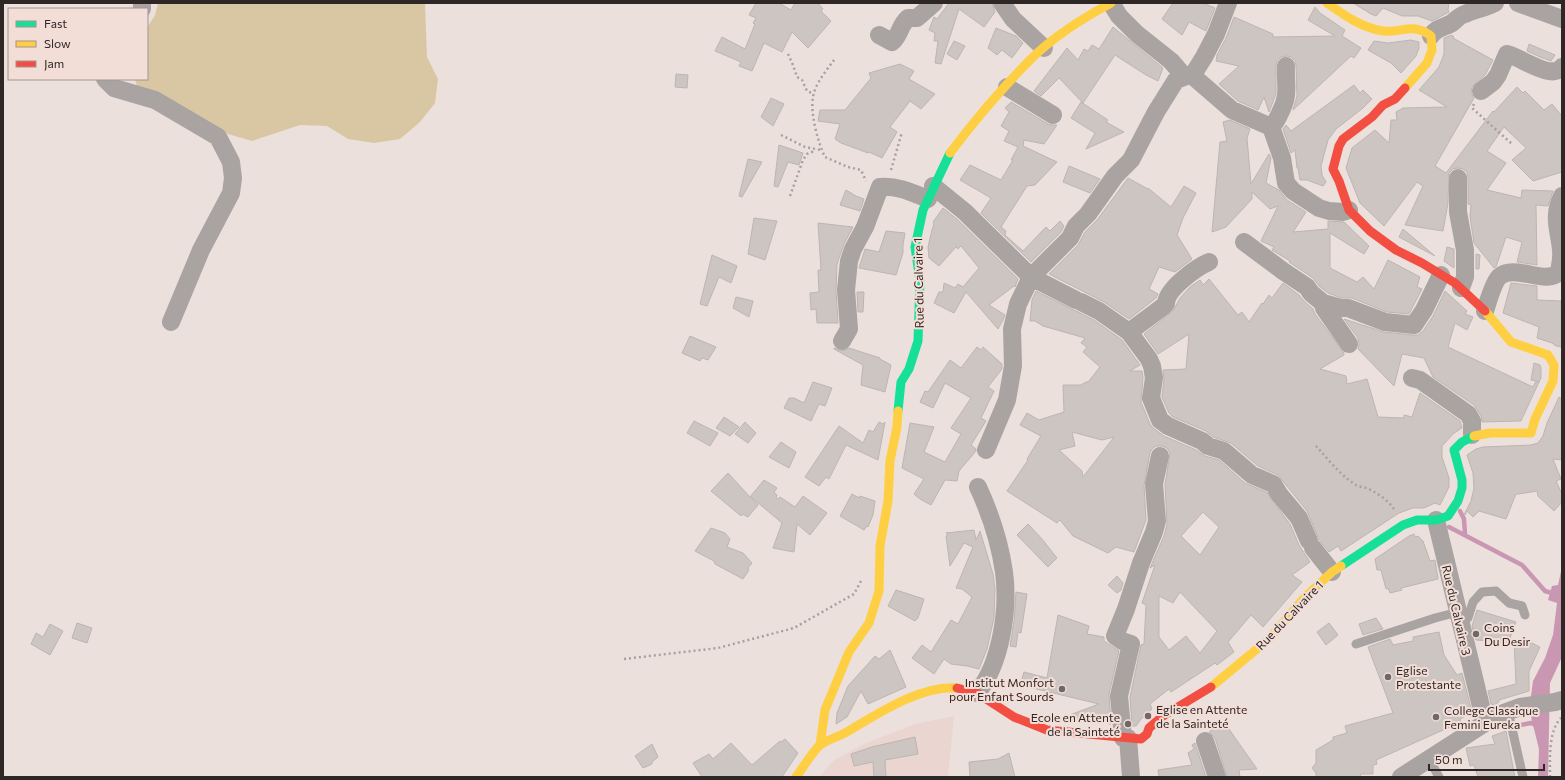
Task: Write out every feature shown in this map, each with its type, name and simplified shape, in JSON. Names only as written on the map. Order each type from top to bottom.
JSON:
[{"type":"street","points":[[879,35],[892,42],[896,38],[902,23],[908,18],[917,18],[934,3]]},
{"type":"street","points":[[1002,3],[1013,19],[1044,48]]},
{"type":"street","points":[[1111,3],[1119,16],[1137,34],[1195,78],[1232,110],[1271,127],[1282,158],[1286,183],[1293,191],[1319,208],[1342,212],[1349,210]]},
{"type":"street","name":"Rue du Calvaire 1","points":[[820,745],[825,710],[849,652],[869,623],[879,591],[880,546],[888,501],[890,461],[897,427],[901,382],[909,369],[918,341],[920,281],[915,247],[923,210],[947,156],[969,128],[1032,58],[1068,28],[1111,3]]},
{"type":"street","points":[[986,450],[1006,400],[1013,366],[1012,329],[1018,304],[1031,277],[1070,238],[1076,226],[1088,214],[1115,176],[1131,160],[1156,112],[1176,80],[1189,74],[1204,57],[1216,34],[1228,3]]},
{"type":"street","points":[[1327,3],[1356,22],[1370,28],[1387,31],[1410,27],[1425,30],[1431,36],[1432,50],[1427,63],[1395,99],[1383,105],[1372,117],[1352,133],[1343,138],[1339,146],[1333,169],[1339,181],[1349,210],[1370,231],[1391,246],[1461,288],[1484,311],[1511,342],[1548,355],[1554,365],[1555,370],[1553,381],[1531,433],[1482,433],[1461,442],[1454,450],[1454,457],[1462,483],[1461,491],[1448,516],[1436,520]]},
{"type":"street","points":[[1431,36],[1437,29],[1451,24],[1464,14],[1484,9],[1493,3]]},
{"type":"street","points":[[1518,3],[1541,7],[1562,19]]},
{"type":"street","points":[[1481,91],[1498,75],[1507,54],[1543,71],[1553,72],[1560,70],[1562,67]]},
{"type":"street","points":[[1271,127],[1275,124],[1286,103],[1286,66]]},
{"type":"street","points":[[106,80],[114,88],[155,100],[218,136],[231,162],[233,178],[231,193],[201,250],[171,322]]},
{"type":"street","points":[[1007,87],[1053,115]]},
{"type":"street","points":[[1458,178],[1458,212],[1465,250],[1464,277],[1461,288]]},
{"type":"street","points":[[842,341],[849,329],[846,290],[849,261],[853,249],[865,228],[883,189],[930,193],[965,212],[1031,277],[1099,311],[1129,332],[1149,359],[1152,366],[1154,378],[1151,398],[1160,420],[1168,426],[1202,441],[1208,446],[1224,451],[1252,475],[1273,484],[1279,494],[1299,518],[1311,545],[1332,572]]},
{"type":"street","points":[[1484,311],[1498,277],[1505,273],[1551,277],[1559,272],[1562,258],[1556,220],[1557,210],[1562,196]]},
{"type":"street","points":[[1244,242],[1307,287],[1311,293],[1323,303],[1341,308],[1348,308],[1385,322],[1414,325],[1424,310],[1441,275]]},
{"type":"street","points":[[1129,332],[1166,304],[1166,299],[1180,282],[1199,266],[1209,262]]},
{"type":"street","points":[[1323,303],[1324,308],[1349,344]]},
{"type":"street","points":[[1412,378],[1420,380],[1468,414],[1472,421],[1472,436]]},
{"type":"street","points":[[1131,777],[1119,696],[1131,644],[1122,642],[1115,636],[1157,521],[1154,484],[1160,456]]},
{"type":"street","points":[[977,693],[985,683],[992,667],[1000,639],[1005,604],[1004,573],[994,528],[978,487]]},
{"type":"street","name":"Rue du Calvaire 1","points":[[796,777],[820,745],[843,734],[876,714],[929,690],[946,687],[962,688],[977,693],[1014,717],[1047,730],[1069,734],[1141,739],[1147,734],[1149,728],[1163,716],[1206,691],[1269,639],[1305,597],[1332,572],[1403,525],[1417,520],[1436,520]]},
{"type":"street","name":"Rue du Calvaire 3","points":[[1436,520],[1485,723]]},
{"type":"street","points":[[1401,777],[1485,723],[1514,709],[1560,706]]},
{"type":"street","points":[[1205,741],[1217,777]]},
{"type":"lane","points":[[1356,644],[1413,625],[1459,617],[1468,618],[1473,602],[1482,592],[1496,591],[1509,603],[1522,606],[1525,615]]},
{"type":"lane","points":[[1514,709],[1523,777]]},
{"type":"lane","points":[[1429,759],[1439,777]]},
{"type":"path","points":[[788,54],[794,65],[797,77],[802,80],[807,91],[814,94]]},
{"type":"path","points":[[834,60],[820,80],[812,98],[814,120],[821,150],[825,157],[848,167],[861,170],[867,183],[883,189],[902,132]]},
{"type":"path","points":[[1481,91],[1472,108],[1512,144]]},
{"type":"path","points":[[781,135],[805,147],[821,150]]},
{"type":"path","points":[[790,196],[803,160],[807,154],[812,152],[814,149]]},
{"type":"path","points":[[1316,446],[1345,476],[1357,486],[1377,493],[1391,505],[1403,525]]},
{"type":"path","points":[[624,659],[718,648],[794,628],[854,594],[861,580]]},
{"type":"path","points":[[1550,777],[1550,751],[1560,706]]},
{"type":"shaded area","points":[[158,3],[425,3],[427,57],[438,79],[435,103],[420,122],[400,139],[374,143],[348,139],[327,126],[300,125],[252,141],[228,134],[207,121],[137,86],[135,80],[148,80],[148,26],[155,15]]},
{"type":"shaded area","points":[[1562,567],[1562,657],[1550,683],[1548,777],[1538,777],[1539,749],[1531,717],[1531,696],[1533,681],[1545,658],[1553,635],[1557,603],[1548,600],[1552,586],[1558,585]]},
{"type":"shaded area","points":[[954,716],[948,777],[819,777],[834,760],[866,743],[915,724]]},
{"type":"building","points":[[756,3],[779,3],[791,10],[795,3],[818,3],[823,9],[821,11],[831,21],[808,48],[792,32],[782,52],[764,43],[752,71],[739,66],[741,62],[715,51],[722,37],[745,49],[756,18],[749,15]]},
{"type":"building","points":[[949,3],[992,3],[995,12],[984,27],[959,9],[941,64],[935,63],[938,41],[934,41],[935,33],[929,30],[934,17],[937,19]]},
{"type":"building","points":[[1173,3],[1203,3],[1215,8],[1206,31],[1189,22],[1182,35],[1162,19]]},
{"type":"building","points":[[1353,3],[1449,3],[1449,12],[1432,21],[1418,16],[1402,16],[1383,8],[1376,16]]},
{"type":"building","points":[[1315,7],[1320,13],[1345,30],[1342,36],[1361,48],[1354,58],[1351,56],[1293,110],[1297,96],[1296,66],[1295,61],[1291,57],[1281,57],[1277,61],[1276,94],[1269,112],[1264,97],[1258,110],[1238,101],[1219,84],[1239,66],[1216,61],[1217,55],[1226,38],[1234,17],[1273,34],[1273,37],[1335,36],[1308,20]]},
{"type":"building","points":[[1113,27],[1163,68],[1158,81],[1115,55],[1083,103],[1059,78],[1041,96],[1034,91],[1067,48],[1078,60],[1084,49],[1088,51],[1092,45],[1099,49]]},
{"type":"building","points":[[996,28],[1016,36],[1023,43],[1012,58],[1002,50],[997,55],[988,48]]},
{"type":"building","points":[[1452,35],[1454,37],[1453,38],[1493,60],[1485,75],[1472,87],[1471,93],[1474,98],[1435,166],[1446,173],[1493,111],[1494,112],[1517,87],[1523,93],[1525,91],[1544,110],[1552,104],[1562,116],[1562,172],[1533,181],[1512,160],[1526,148],[1504,127],[1487,151],[1506,163],[1487,190],[1521,198],[1522,190],[1553,191],[1548,206],[1536,205],[1537,265],[1517,262],[1522,242],[1506,237],[1496,267],[1494,268],[1474,243],[1470,216],[1471,205],[1468,204],[1468,178],[1467,172],[1463,169],[1453,169],[1449,173],[1448,203],[1443,231],[1405,225],[1423,186],[1417,182],[1384,226],[1360,203],[1346,168],[1352,148],[1375,130],[1389,143],[1391,120],[1397,120],[1396,112],[1403,108],[1447,107],[1419,90],[1439,67],[1444,54],[1444,38]]},
{"type":"building","points":[[1411,40],[1419,42],[1419,48],[1416,56],[1401,73],[1391,63],[1368,50],[1374,41],[1388,43]]},
{"type":"building","points":[[954,41],[965,46],[957,60],[947,54]]},
{"type":"building","points":[[1529,44],[1555,55],[1551,61],[1540,57],[1527,51]]},
{"type":"building","points":[[900,64],[914,71],[909,79],[935,94],[921,109],[910,101],[890,127],[897,132],[882,158],[841,143],[835,139],[840,124],[818,121],[820,110],[845,110],[871,78],[869,73]]},
{"type":"building","points":[[676,74],[688,75],[687,88],[675,87]]},
{"type":"building","points":[[1354,85],[1360,93],[1363,90],[1372,99],[1336,129],[1328,140],[1321,166],[1322,175],[1326,182],[1323,186],[1307,180],[1300,180],[1295,150],[1291,153],[1283,129],[1286,125],[1291,131]]},
{"type":"building","points":[[771,98],[784,104],[773,126],[761,117]]},
{"type":"building","points":[[1011,102],[1048,124],[1057,125],[1044,144],[1024,140],[1023,146],[1057,162],[1035,185],[1027,186],[1001,227],[1006,231],[1005,235],[1023,251],[1046,227],[1050,231],[1060,221],[1064,226],[1061,232],[1031,262],[981,213],[991,198],[960,180],[970,165],[1001,180],[1013,160],[1011,160],[1018,147],[1004,141],[1009,131],[1001,126],[1009,112],[1005,108]]},
{"type":"building","points":[[1081,102],[1108,120],[1106,122],[1124,132],[1086,149],[1095,133],[1071,118]]},
{"type":"building","points":[[1230,120],[1250,129],[1247,138],[1251,184],[1269,154],[1271,158],[1266,183],[1279,190],[1287,200],[1306,212],[1293,232],[1328,229],[1328,221],[1344,222],[1369,246],[1364,254],[1330,233],[1330,268],[1357,282],[1363,277],[1374,289],[1388,260],[1420,277],[1417,287],[1422,289],[1409,314],[1387,312],[1352,298],[1342,298],[1328,293],[1319,286],[1313,278],[1272,250],[1274,247],[1261,241],[1278,206],[1270,209],[1252,192],[1252,199],[1226,227],[1212,232],[1220,142],[1227,141],[1223,122]]},
{"type":"building","points":[[779,145],[803,153],[799,165],[788,162],[778,187],[774,186]]},
{"type":"building","points":[[748,159],[762,162],[742,197],[739,196]]},
{"type":"building","points":[[1069,166],[1100,179],[1090,193],[1063,182]]},
{"type":"building","points":[[1128,178],[1148,188],[1171,207],[1184,186],[1196,193],[1183,218],[1177,235],[1192,259],[1175,272],[1159,267],[1149,289],[1158,294],[1156,298],[1129,319],[1104,302],[1049,274],[1078,245],[1085,232],[1097,220]]},
{"type":"building","points":[[846,190],[864,199],[860,211],[840,205]]},
{"type":"building","points":[[943,208],[958,220],[1018,279],[1015,287],[1014,286],[989,305],[1005,315],[998,329],[966,292],[954,313],[934,303],[939,292],[943,292],[944,283],[955,288],[958,284],[963,287],[979,268],[961,246],[958,249],[956,247],[939,266],[929,258],[928,247],[934,224],[933,222]]},
{"type":"building","points":[[754,218],[777,221],[765,260],[748,254]]},
{"type":"building","points":[[818,223],[853,227],[844,244],[837,264],[836,291],[838,323],[817,323],[816,309],[811,310],[810,293],[819,292],[818,270],[821,270]]},
{"type":"building","points":[[1403,229],[1435,256],[1399,237]]},
{"type":"building","points":[[886,231],[905,233],[903,253],[896,275],[859,268],[865,249],[879,252]]},
{"type":"building","points":[[1447,247],[1454,249],[1454,268],[1444,261]]},
{"type":"building","points":[[1476,254],[1480,255],[1479,269],[1476,269]]},
{"type":"building","points":[[712,255],[737,266],[731,283],[719,277],[707,306],[700,304]]},
{"type":"building","points":[[1209,279],[1238,315],[1242,312],[1249,322],[1262,303],[1263,304],[1269,295],[1272,298],[1283,283],[1299,295],[1313,309],[1315,314],[1344,353],[1344,355],[1320,369],[1346,376],[1347,384],[1367,379],[1378,417],[1404,418],[1404,415],[1412,417],[1420,393],[1460,421],[1462,428],[1454,433],[1442,446],[1442,457],[1449,478],[1449,487],[1440,505],[1435,503],[1424,508],[1413,508],[1399,513],[1341,551],[1338,546],[1329,552],[1319,540],[1307,511],[1278,475],[1258,466],[1231,443],[1213,437],[1206,431],[1173,417],[1169,413],[1162,397],[1164,379],[1163,370],[1186,369],[1189,334],[1158,354],[1144,334],[1173,311],[1180,298],[1190,287],[1200,280],[1203,285]]},
{"type":"building","points":[[1511,283],[1537,286],[1537,300],[1561,301],[1562,347],[1537,338],[1539,327],[1503,313]]},
{"type":"building","points":[[1036,291],[1094,320],[1122,340],[1140,365],[1130,371],[1142,371],[1143,378],[1141,402],[1153,428],[1164,436],[1196,450],[1205,456],[1219,460],[1245,483],[1266,492],[1290,524],[1299,545],[1310,562],[1292,575],[1302,582],[1263,627],[1251,615],[1228,642],[1234,652],[1217,665],[1215,663],[1171,692],[1169,689],[1150,704],[1152,709],[1136,726],[1132,726],[1130,697],[1141,645],[1144,644],[1146,605],[1142,603],[1155,565],[1150,568],[1164,536],[1167,524],[1165,485],[1170,453],[1167,448],[1156,446],[1150,453],[1144,485],[1146,520],[1134,552],[1116,547],[1108,553],[1073,536],[1060,520],[1057,523],[1007,491],[1028,460],[1027,459],[1041,436],[1020,425],[1027,413],[1039,420],[1064,412],[1063,385],[1081,385],[1088,382],[1100,367],[1083,352],[1087,347],[1081,343],[1085,338],[1043,326],[1035,321],[1030,321],[1032,300]],"holes":[[[1072,432],[1102,440],[1114,437],[1083,477],[1082,471],[1059,450],[1075,446]],[[1203,512],[1219,527],[1200,555],[1181,536]],[[1180,592],[1217,631],[1200,653],[1186,636],[1169,650],[1159,637],[1159,596],[1173,603]]]},
{"type":"building","points":[[1445,291],[1467,311],[1465,314],[1473,317],[1467,330],[1455,323],[1448,347],[1533,387],[1536,381],[1531,380],[1534,363],[1540,365],[1541,378],[1521,421],[1482,422],[1481,416],[1474,405],[1433,377],[1424,358],[1402,354],[1394,386],[1358,349],[1358,338],[1344,319],[1384,332],[1418,335],[1423,331],[1433,316]]},
{"type":"building","points":[[857,292],[864,292],[863,312],[858,312]]},
{"type":"building","points":[[736,297],[753,301],[749,317],[733,308]]},
{"type":"building","points":[[690,336],[716,347],[708,360],[702,358],[700,361],[682,353]]},
{"type":"building","points":[[977,347],[981,350],[983,347],[1002,364],[1002,369],[988,387],[994,391],[981,418],[986,421],[971,445],[976,449],[976,451],[959,471],[957,481],[945,480],[931,505],[914,494],[924,479],[902,468],[910,423],[934,427],[924,452],[945,462],[961,434],[951,428],[971,398],[945,383],[933,408],[920,402],[925,391],[928,392],[950,360],[961,368]]},
{"type":"building","points":[[834,348],[842,351],[849,348],[880,358],[891,365],[885,392],[861,385],[863,365]]},
{"type":"building","points":[[813,382],[832,388],[825,406],[819,404],[811,421],[784,408],[789,398],[794,398],[804,403]]},
{"type":"building","points":[[1559,397],[1562,399],[1562,460],[1553,459],[1561,479],[1556,481],[1562,494],[1562,502],[1554,511],[1538,496],[1537,491],[1516,494],[1506,519],[1479,511],[1473,517],[1467,511],[1464,515],[1471,501],[1474,488],[1473,473],[1467,455],[1476,449],[1483,447],[1531,445],[1538,443],[1543,436],[1547,423]]},
{"type":"building","points":[[724,417],[739,427],[730,436],[716,428]]},
{"type":"building","points":[[694,421],[718,433],[710,446],[687,433]]},
{"type":"building","points":[[745,422],[756,433],[748,443],[735,434]]},
{"type":"building","points":[[879,422],[883,424],[885,422],[878,460],[846,445],[829,479],[826,477],[819,486],[805,477],[839,426],[863,443],[869,430],[873,432]]},
{"type":"building","points":[[781,442],[796,452],[789,468],[769,457]]},
{"type":"building","points":[[728,473],[750,497],[764,480],[777,488],[774,492],[777,495],[776,498],[778,499],[780,497],[795,507],[803,496],[827,513],[810,535],[797,524],[794,552],[773,548],[782,523],[751,497],[758,505],[748,517],[742,514],[741,516],[711,491]]},
{"type":"building","points":[[852,494],[859,498],[860,496],[875,501],[873,515],[868,527],[867,526],[864,530],[840,516]]},
{"type":"building","points":[[1028,524],[1057,558],[1048,567],[1017,535]]},
{"type":"building","points":[[711,528],[725,533],[730,539],[727,547],[743,553],[752,563],[743,579],[695,551]]},
{"type":"building","points":[[974,530],[976,540],[980,531],[993,574],[995,589],[994,618],[987,649],[979,669],[951,664],[944,659],[934,674],[912,658],[922,645],[931,652],[951,620],[958,624],[972,597],[962,589],[956,588],[973,547],[964,543],[950,566],[946,536],[948,534],[946,533]]},
{"type":"building","points":[[1414,534],[1415,537],[1418,536],[1423,541],[1430,561],[1435,560],[1438,579],[1401,588],[1402,590],[1390,593],[1388,588],[1386,589],[1381,570],[1377,570],[1375,559]]},
{"type":"building","points":[[1117,576],[1123,583],[1121,590],[1117,593],[1108,585]]},
{"type":"building","points":[[896,590],[924,599],[918,618],[915,621],[888,606]]},
{"type":"building","points":[[1016,592],[1027,594],[1021,633],[1018,632],[1016,647],[1010,646],[1014,621]]},
{"type":"building","points":[[1477,610],[1516,622],[1507,646],[1489,641],[1476,640],[1472,626]]},
{"type":"building","points":[[1058,615],[1089,626],[1087,634],[1104,637],[1104,641],[1119,651],[1109,694],[1111,724],[1059,719],[1099,704],[1020,685],[1024,672],[1047,678]]},
{"type":"building","points":[[1376,618],[1383,629],[1363,635],[1359,624]]},
{"type":"building","points":[[77,623],[92,628],[87,643],[72,638]]},
{"type":"building","points":[[1329,623],[1338,635],[1326,645],[1317,632]]},
{"type":"building","points":[[50,624],[63,631],[50,655],[31,644],[36,633],[43,637]]},
{"type":"building","points":[[1439,632],[1444,655],[1457,675],[1462,673],[1472,712],[1460,719],[1461,722],[1376,760],[1377,764],[1373,765],[1373,774],[1361,774],[1360,777],[1316,777],[1316,773],[1312,768],[1316,763],[1316,750],[1333,740],[1333,737],[1347,733],[1345,726],[1393,713],[1368,647],[1390,639],[1393,645],[1413,641],[1413,637]]},
{"type":"building","points":[[1514,639],[1532,643],[1540,647],[1529,671],[1529,691],[1499,700],[1499,702],[1494,705],[1491,704],[1488,691],[1516,684]]},
{"type":"building","points":[[890,650],[906,687],[868,704],[861,691],[847,717],[836,724],[837,713],[848,686],[875,656],[879,659]]},
{"type":"building","points":[[1224,722],[1257,769],[1239,770],[1240,777],[1227,777],[1215,738],[1209,732]]},
{"type":"building","points":[[1506,731],[1515,777],[1478,777],[1474,765],[1470,766],[1466,748],[1495,744],[1492,736]]},
{"type":"building","points":[[915,737],[918,754],[885,760],[886,777],[874,777],[873,762],[854,766],[851,754],[872,747]]},
{"type":"building","points":[[785,739],[798,753],[782,777],[702,777],[693,763],[709,754],[713,759],[731,743],[752,765],[780,741],[781,742]]},
{"type":"building","points":[[1195,743],[1206,777],[1159,777],[1158,770],[1192,765],[1188,753],[1194,749],[1192,745]]},
{"type":"building","points":[[652,744],[658,757],[652,762],[652,764],[643,768],[635,756]]},
{"type":"building","points":[[1009,753],[1015,777],[970,777],[969,762],[998,759]]},
{"type":"waterway","points":[[1460,511],[1464,519],[1465,534]]},
{"type":"waterway","points":[[1449,527],[1522,565],[1545,591],[1562,596]]},
{"type":"waterway","points":[[1515,726],[1531,723],[1537,725]]},
{"type":"traffic: fast","points":[[898,411],[901,382],[909,369],[918,341],[920,281],[915,247],[923,210],[950,153]]},
{"type":"traffic: fast","points":[[1341,566],[1403,525],[1417,520],[1436,520],[1448,516],[1458,501],[1462,488],[1462,480],[1454,450],[1462,442],[1474,436]]},
{"type":"traffic: slow","points":[[950,153],[999,93],[1040,51],[1069,28],[1111,3]]},
{"type":"traffic: slow","points":[[1327,3],[1368,27],[1383,31],[1413,29],[1425,32],[1431,36],[1432,50],[1427,63],[1405,88]]},
{"type":"traffic: slow","points":[[1474,436],[1490,433],[1531,433],[1535,419],[1553,381],[1554,365],[1548,355],[1511,342],[1485,311]]},
{"type":"traffic: slow","points":[[820,745],[825,710],[849,652],[869,623],[879,591],[880,546],[888,501],[890,461],[897,427],[898,411]]},
{"type":"traffic: slow","points":[[1211,687],[1269,639],[1305,597],[1332,572],[1341,566]]},
{"type":"traffic: slow","points":[[796,777],[814,751],[823,743],[845,733],[884,710],[913,696],[943,688],[957,688]]},
{"type":"traffic: jam","points":[[1405,88],[1395,99],[1383,105],[1372,117],[1343,139],[1339,146],[1333,169],[1339,181],[1349,210],[1370,231],[1396,250],[1422,263],[1455,283],[1485,311]]},
{"type":"traffic: jam","points":[[957,688],[977,693],[1014,717],[1047,730],[1141,739],[1147,734],[1149,728],[1163,716],[1211,687]]},
{"type":"place","name":"Coins Du Desir","points":[[1476,634]]},
{"type":"place","name":"Eglise Protestante","points":[[1388,677]]},
{"type":"place","name":"Institut Monfort pour Enfant Sourds","points":[[1062,689]]},
{"type":"place","name":"Eglise en Attente de la Sainteté","points":[[1148,716]]},
{"type":"place","name":"College Classique Femini Eureka","points":[[1436,717]]},
{"type":"place","name":"Ecole en Attente de la Sainteté","points":[[1128,724]]}]
